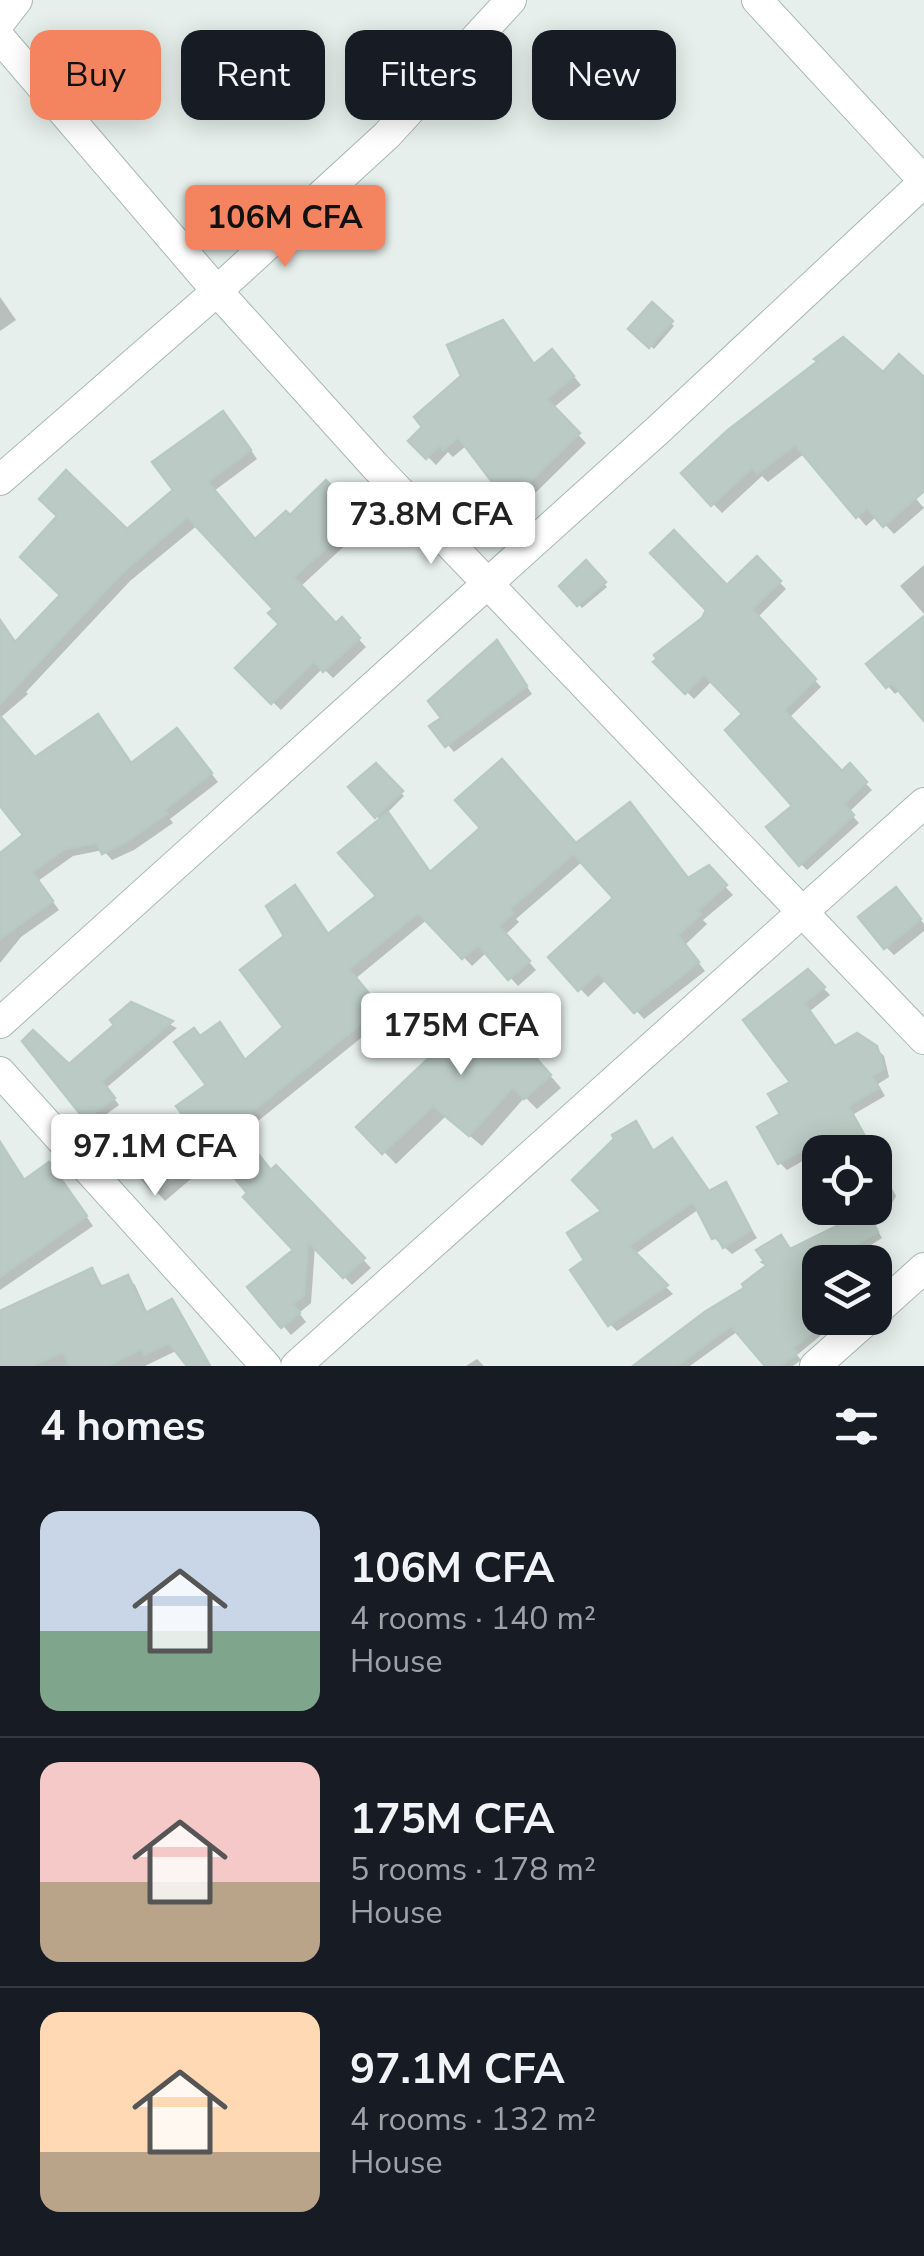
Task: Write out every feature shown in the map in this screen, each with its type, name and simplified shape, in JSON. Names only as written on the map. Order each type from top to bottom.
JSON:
[{"type":"street","points":[[0,22],[17,0]]},
{"type":"street","points":[[0,480],[217,291],[386,135],[512,0]]},
{"type":"street","points":[[0,1023],[488,584],[924,181],[757,0]]},
{"type":"street","points":[[0,38],[217,291],[375,466],[924,1039]]},
{"type":"street","points":[[296,1366],[924,803]]},
{"type":"street","points":[[0,1072],[266,1366]]},
{"type":"street","points":[[892,1297],[924,1268]]},
{"type":"street","points":[[815,1366],[850,1335]]},
{"type":"building","points":[[652,302],[673,321],[649,348],[628,329]]},
{"type":"building","points":[[503,320],[534,364],[552,349],[574,376],[547,399],[580,433],[508,503],[458,437],[443,450],[439,446],[426,459],[408,441],[422,427],[414,417],[461,376],[447,345]]},
{"type":"building","points":[[843,337],[883,372],[899,354],[924,377],[924,491],[883,527],[867,508],[856,518],[795,445],[757,474],[752,468],[711,506],[681,473]]},
{"type":"building","points":[[223,411],[251,450],[208,482],[255,539],[286,511],[290,515],[326,480],[360,517],[294,577],[336,623],[342,617],[360,638],[323,672],[314,661],[271,704],[235,668],[279,624],[268,613],[273,609],[187,517],[122,573],[0,704],[0,620],[15,642],[60,595],[20,557],[57,516],[39,499],[66,470],[127,529],[173,490],[152,462]]},
{"type":"building","points":[[674,530],[727,585],[757,556],[781,581],[752,609],[816,679],[784,710],[842,771],[850,763],[867,782],[844,804],[854,815],[799,866],[766,827],[792,806],[725,730],[742,714],[704,675],[685,694],[653,662],[657,659],[654,655],[702,618],[706,610],[650,553]]},
{"type":"building","points":[[586,560],[606,582],[577,606],[559,586]]},
{"type":"building","points":[[924,616],[924,721],[892,683],[886,688],[866,664]]},
{"type":"building","points":[[497,640],[527,686],[445,747],[429,726],[441,718],[428,701]]},
{"type":"building","points":[[98,714],[131,763],[177,728],[212,773],[164,810],[167,814],[126,842],[102,854],[97,843],[65,849],[32,872],[53,901],[0,939],[0,853],[23,835],[0,806],[0,716],[35,757]]},
{"type":"building","points":[[502,759],[576,843],[630,802],[688,878],[709,865],[727,885],[697,911],[701,914],[678,935],[699,962],[634,1013],[598,973],[578,991],[548,957],[613,898],[573,854],[510,909],[513,913],[499,926],[530,961],[508,980],[478,945],[462,959],[418,913],[349,969],[381,1008],[235,1125],[271,1170],[276,1165],[365,1258],[343,1278],[308,1242],[304,1295],[293,1304],[300,1313],[281,1328],[247,1287],[293,1250],[243,1197],[247,1193],[210,1148],[155,1194],[137,1173],[192,1128],[176,1106],[206,1085],[174,1042],[194,1028],[200,1036],[220,1022],[245,1060],[283,1027],[240,970],[284,936],[266,906],[295,885],[328,934],[376,896],[338,853],[388,812],[430,872],[480,828],[455,800]]},
{"type":"building","points":[[376,763],[403,791],[375,818],[348,787]]},
{"type":"building","points":[[896,887],[921,919],[884,949],[858,917]]},
{"type":"building","points":[[808,969],[825,987],[804,1003],[835,1046],[857,1033],[877,1046],[884,1069],[872,1076],[879,1088],[848,1106],[864,1135],[802,1135],[802,1151],[778,1164],[757,1127],[780,1114],[768,1094],[790,1082],[743,1020]]},
{"type":"building","points":[[496,994],[522,1021],[512,1031],[551,1075],[524,1099],[513,1087],[469,1136],[433,1106],[382,1154],[356,1127]]},
{"type":"building","points":[[131,1002],[173,1021],[102,1081],[115,1098],[85,1120],[22,1041],[33,1030],[69,1064],[114,1025],[110,1020]]},
{"type":"building","points":[[636,1121],[653,1151],[672,1138],[709,1191],[726,1182],[751,1230],[723,1248],[717,1237],[712,1239],[693,1202],[629,1246],[668,1285],[608,1326],[570,1270],[584,1260],[567,1233],[601,1211],[572,1180],[614,1139],[612,1135]]},
{"type":"building","points":[[0,1142],[24,1180],[49,1162],[87,1216],[0,1277]]},
{"type":"building","points":[[839,1225],[874,1225],[878,1232],[855,1245],[802,1245],[802,1335],[809,1335],[793,1348],[797,1353],[780,1366],[765,1366],[731,1326],[677,1366],[633,1366],[706,1311],[744,1288],[742,1284],[767,1265],[756,1250],[781,1235],[790,1249]]},
{"type":"building","points":[[92,1268],[101,1287],[128,1275],[145,1313],[172,1299],[210,1366],[187,1366],[169,1343],[144,1355],[142,1349],[108,1366],[70,1366],[63,1352],[32,1366],[0,1366],[0,1311]]}]
